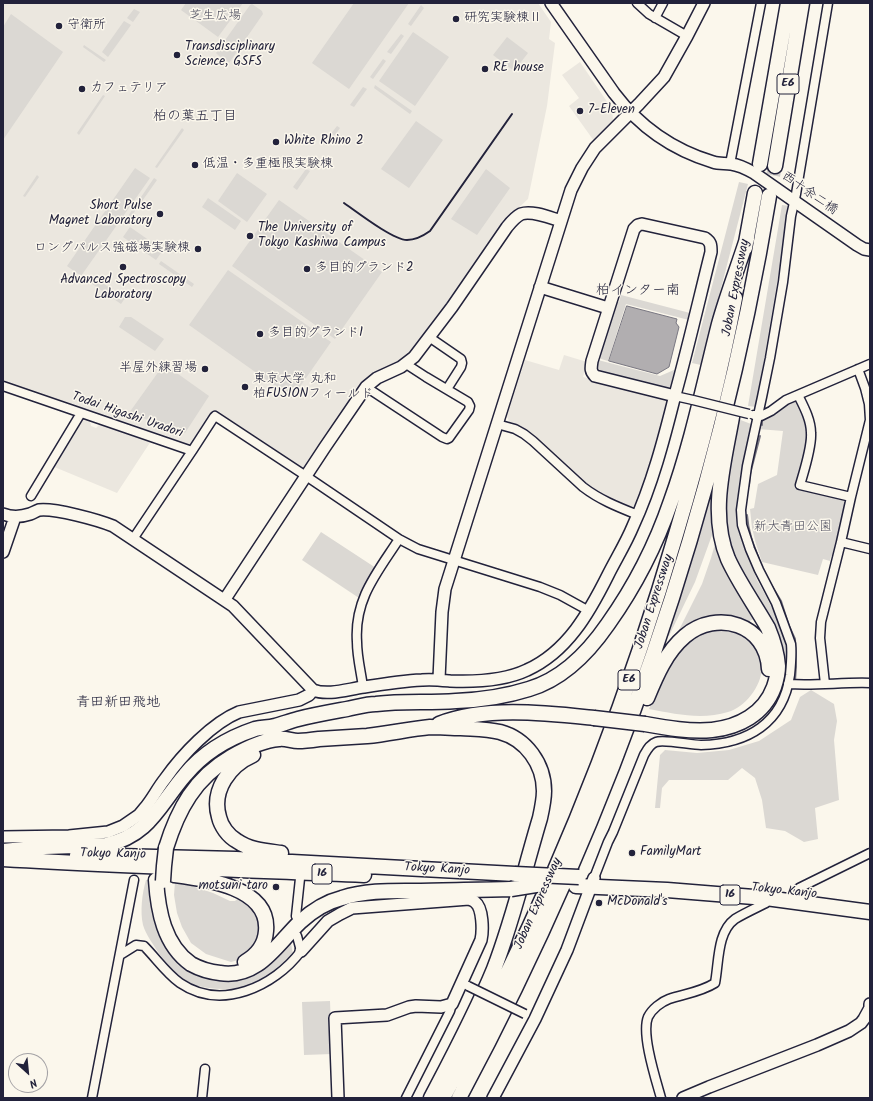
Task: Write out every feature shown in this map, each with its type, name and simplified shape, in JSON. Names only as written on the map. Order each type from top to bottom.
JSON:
[{"type":"highway","name":"E6","points":[[760,164],[788,3]]},
{"type":"highway","name":"E6","points":[[775,166],[802,3]]},
{"type":"highway","name":"Joban Expressway","points":[[443,1098],[475,1039],[537,910],[622,701],[655,602],[695,469],[731,320],[747,239],[762,195],[750,302],[728,402],[686,554],[634,710],[615,761],[550,916],[517,986],[459,1098]]},
{"type":"highway","points":[[3,852],[44,847],[100,845],[122,840],[132,835],[148,823],[186,773],[208,754],[232,739],[259,728],[272,727],[316,715],[375,704],[457,701],[519,692],[545,684],[566,671],[591,647],[604,631],[624,601],[651,550],[672,500],[720,320],[747,239]]},
{"type":"highway","points":[[457,701],[596,714],[647,721],[694,731],[712,730],[735,725],[753,716],[761,709],[772,693],[777,676],[777,658],[768,628],[742,586],[728,558],[721,531],[719,510],[720,488],[750,302]]},
{"type":"highway","points":[[580,846],[621,764],[653,684],[667,658],[680,641],[700,627],[715,622],[723,622],[738,625],[752,633],[762,644],[768,659],[768,680],[757,700],[740,714],[726,719],[705,722],[647,721]]},
{"type":"highway","points":[[432,727],[466,716],[489,713],[560,715],[596,714]]},
{"type":"highway","points":[[272,727],[260,736],[223,754],[200,773],[190,784],[174,808],[169,819],[163,848],[164,866],[157,894],[161,917],[167,933],[175,948],[192,964],[208,971],[225,974],[251,968],[270,955],[300,922],[318,908],[330,901],[348,895],[513,882]]},
{"type":"highway","points":[[398,868],[372,860],[271,852],[256,849],[237,841],[230,836],[224,828],[217,812],[218,794],[221,785],[232,770],[247,758],[298,741],[379,735],[432,727],[480,729],[500,732],[518,740],[532,753],[541,770],[544,799],[540,818],[508,928],[480,1001],[431,1098]]},
{"type":"highway","points":[[163,848],[183,807],[196,788],[214,770],[231,757],[256,745],[280,738],[298,741]]},
{"type":"highway","name":"Tokyo Kanjo","points":[[3,852],[215,858],[301,868],[542,884],[578,881]]},
{"type":"highway","name":"Tokyo Kanjo","points":[[3,859],[130,866],[398,868],[513,882],[672,882],[766,894],[870,912]]},
{"type":"highway","points":[[130,866],[227,885],[241,891],[253,899],[263,913],[266,928],[266,936],[258,952],[245,962],[236,965],[220,966],[203,962],[196,958],[183,946],[173,929],[169,919],[160,881]]},
{"type":"highway","name":"Tokyo Kanjo","points":[[766,894],[798,893],[870,904]]},
{"type":"street","name":"西十余二橋","points":[[551,3],[614,94],[630,112],[656,134],[688,153],[715,163],[739,166],[754,173],[857,245],[864,249],[870,250]]},
{"type":"street","points":[[637,3],[655,18],[687,36]]},
{"type":"street","points":[[655,18],[663,3]]},
{"type":"street","points":[[439,680],[442,612],[445,590],[571,190],[588,158],[602,140],[664,77],[704,3]]},
{"type":"street","points":[[730,164],[761,3]]},
{"type":"street","points":[[493,1098],[530,1017],[567,950],[608,842],[648,748],[651,744],[662,741],[690,744],[714,744],[729,742],[752,734],[764,726],[785,697],[792,651],[791,644],[776,603],[750,549],[741,520],[747,466],[770,358],[828,3]]},
{"type":"street","points":[[225,599],[366,387],[377,378],[406,364],[414,357],[452,307],[507,227],[515,218],[522,214],[528,213],[538,214],[561,221]]},
{"type":"street","points":[[3,514],[15,517],[39,510],[52,510],[113,526],[225,599],[313,690],[319,692],[410,680],[465,681],[506,678],[528,670],[558,650],[577,629],[589,611],[620,553],[638,515],[667,427],[675,396],[711,252],[711,246],[710,241],[705,238],[642,224],[638,225],[634,229],[592,361],[590,369],[596,376],[675,396],[749,414],[761,416],[786,400],[870,364]]},
{"type":"street","points":[[540,287],[608,308]]},
{"type":"street","points":[[429,337],[461,359],[462,367],[447,389]]},
{"type":"street","points":[[366,387],[442,438],[447,439],[451,436],[469,410],[470,406],[468,402],[406,364]]},
{"type":"street","points":[[825,684],[820,638],[821,622],[841,542],[850,497],[867,443],[870,420],[869,404],[858,369]]},
{"type":"street","name":"Todai Higashi Uradori","points":[[3,386],[192,451],[216,416],[306,476]]},
{"type":"street","points":[[798,395],[804,406],[811,427],[810,448],[800,485],[850,497]]},
{"type":"street","points":[[30,496],[81,412]]},
{"type":"street","points":[[497,424],[515,429],[524,434],[583,487],[600,499],[638,515]]},
{"type":"street","points":[[133,539],[192,451]]},
{"type":"street","points":[[306,476],[398,539],[418,549],[540,587],[560,595],[589,611]]},
{"type":"street","points":[[3,552],[15,517]]},
{"type":"street","points":[[363,687],[357,643],[357,620],[359,611],[368,587],[398,539]]},
{"type":"street","points":[[841,542],[870,549]]},
{"type":"street","points":[[788,684],[870,683]]},
{"type":"street","points":[[3,837],[69,836],[108,832],[123,826],[139,815],[187,752],[216,726],[239,712],[299,700],[309,695],[313,690]]},
{"type":"street","points":[[798,893],[799,888],[870,853]]},
{"type":"street","points":[[296,916],[301,868]]},
{"type":"street","points":[[92,1098],[134,880]]},
{"type":"street","points":[[661,1098],[648,1048],[648,1018],[652,1011],[668,999],[702,990],[715,982],[721,939],[724,931],[734,920],[743,914],[766,903],[766,894]]},
{"type":"street","points":[[120,955],[136,945],[144,946],[171,976],[181,984],[203,994],[236,994],[261,985],[285,968],[294,960],[328,921],[352,908],[468,899],[476,902],[479,908],[483,929],[481,940],[465,985],[452,1004],[450,1011],[406,1098]]},
{"type":"street","points":[[297,936],[301,951]]},
{"type":"street","points":[[465,985],[530,1017]]},
{"type":"street","points":[[338,1098],[335,1018],[387,1015],[409,1007],[441,1007],[452,1004]]},
{"type":"street","points":[[683,1098],[764,1064],[817,1045],[853,1029],[864,1019],[870,1008],[870,1004]]},
{"type":"street","points":[[202,1098],[205,1069]]},
{"type":"shaded area","name":"The University of Tokyo Kashiwa Campus","points":[[3,3],[538,3],[551,22],[549,39],[555,43],[547,106],[528,199],[509,217],[485,255],[410,354],[402,362],[369,379],[304,470],[214,412],[193,445],[190,446],[3,382]]},
{"type":"shaded area","points":[[580,62],[612,109],[613,120],[594,141],[569,106],[579,98],[562,75]]},
{"type":"shaded area","points":[[627,306],[677,319],[676,323],[679,327],[669,367],[657,374],[609,361]]},
{"type":"shaded area","points":[[564,355],[587,362],[583,377],[665,396],[669,405],[638,504],[629,508],[611,501],[590,488],[510,424],[507,416],[525,360],[559,370]]},
{"type":"shaded area","points":[[82,417],[90,420],[91,426],[96,428],[100,424],[151,441],[117,493],[52,466]]},
{"type":"green space","name":"芝生広場","points":[[186,3],[243,3],[218,37],[181,10]]},
{"type":"green space","points":[[354,3],[409,3],[349,89],[312,63]]},
{"type":"green space","points":[[252,4],[262,11],[263,14],[229,63],[216,53]]},
{"type":"green space","points":[[421,5],[424,8],[411,26],[408,24]]},
{"type":"green space","points":[[134,9],[140,12],[133,22],[127,18]]},
{"type":"green space","points":[[11,14],[63,52],[3,140],[3,27]]},
{"type":"green space","points":[[124,21],[131,25],[108,57],[102,52]]},
{"type":"green space","points":[[413,32],[449,57],[415,106],[379,81]]},
{"type":"green space","points":[[401,34],[404,36],[391,54],[387,52]]},
{"type":"green space","points":[[507,37],[528,53],[514,71],[493,55]]},
{"type":"green space","points":[[84,45],[106,60],[104,62],[83,47]]},
{"type":"green space","points":[[383,59],[386,61],[373,79],[370,77]]},
{"type":"green space","points":[[375,85],[412,111],[410,114],[374,88]]},
{"type":"green space","points":[[363,87],[367,89],[354,107],[350,105]]},
{"type":"green space","points":[[103,95],[105,96],[79,135],[77,133]]},
{"type":"green space","points":[[416,121],[443,140],[409,188],[381,169]]},
{"type":"green space","points":[[337,126],[340,128],[327,146],[323,144]]},
{"type":"green space","points":[[182,128],[184,130],[157,168],[155,167]]},
{"type":"green space","points":[[135,168],[150,178],[81,276],[67,266]]},
{"type":"green space","points":[[306,169],[310,171],[297,190],[293,187]]},
{"type":"green space","points":[[486,169],[510,188],[477,235],[451,219]]},
{"type":"green space","points":[[237,173],[267,194],[247,222],[218,201]]},
{"type":"green space","points":[[37,175],[39,177],[25,197],[23,196]]},
{"type":"green space","points":[[154,178],[157,180],[128,221],[126,219]]},
{"type":"green space","points":[[739,182],[748,184],[701,365],[692,363]]},
{"type":"green space","points":[[208,198],[241,221],[235,230],[202,207]]},
{"type":"green space","name":"多目的グランド2","points":[[279,200],[382,272],[335,339],[232,266]]},
{"type":"green space","points":[[782,205],[790,206],[756,407],[748,406]]},
{"type":"green space","points":[[130,227],[163,250],[156,260],[123,237]]},
{"type":"green space","points":[[161,261],[194,284],[192,287],[159,264]]},
{"type":"green space","name":"多目的グランド1","points":[[228,270],[331,342],[292,398],[189,325]]},
{"type":"green space","points":[[92,276],[125,298],[121,304],[88,281]]},
{"type":"green space","points":[[621,295],[690,313],[689,320],[626,304],[608,361],[598,358],[613,301],[619,302]]},
{"type":"green space","points":[[125,317],[131,317],[164,339],[155,351],[119,327]]},
{"type":"green space","points":[[598,360],[660,376],[677,370],[675,383],[668,388],[609,375],[598,370],[596,365]]},
{"type":"green space","points":[[164,364],[209,396],[185,433],[129,413]]},
{"type":"green space","name":"新大青田公園","points":[[794,400],[798,401],[804,414],[808,430],[805,431],[806,434],[808,434],[807,442],[797,487],[843,498],[846,503],[833,556],[831,556],[830,561],[823,559],[818,575],[762,562],[752,528],[750,509],[754,508],[758,484],[777,475],[783,431],[758,429],[760,420]]},
{"type":"green space","points":[[738,419],[751,424],[739,483],[736,525],[757,580],[782,629],[786,643],[786,667],[782,667],[747,583],[730,547],[722,512]]},
{"type":"green space","points":[[708,493],[712,494],[712,535],[695,582],[669,636],[666,635]]},
{"type":"green space","points":[[321,532],[376,568],[359,598],[302,560]]},
{"type":"green space","points":[[715,544],[724,566],[754,619],[747,622],[677,634],[702,584]]},
{"type":"green space","points":[[704,628],[740,632],[758,652],[762,664],[761,675],[759,682],[751,695],[740,706],[728,712],[708,716],[669,713],[649,709],[657,687],[673,656]]},
{"type":"green space","points":[[811,690],[834,704],[837,721],[834,740],[839,800],[815,808],[818,839],[804,842],[785,831],[766,828],[762,800],[755,778],[742,768],[728,780],[669,780],[662,788],[660,808],[655,808],[660,755],[665,750],[697,753],[729,750],[759,741],[791,720],[800,697]]},
{"type":"green space","points":[[146,880],[151,880],[167,944],[205,975],[219,981],[251,976],[266,967],[291,943],[293,955],[271,976],[254,984],[236,988],[218,989],[191,984],[175,972],[166,962],[144,929],[142,908],[143,891]]},
{"type":"green space","points":[[175,882],[213,893],[230,901],[235,901],[241,895],[259,913],[262,937],[245,958],[231,962],[206,954],[191,943],[182,927],[177,913],[174,895]]},
{"type":"green space","points":[[330,1001],[332,1054],[304,1055],[302,1002]]},
{"type":"waterway","points":[[762,419],[762,425]]},
{"type":"waterway","points":[[749,486],[750,474],[760,436]]},
{"type":"waterway","points":[[747,515],[750,532],[759,559]]},
{"type":"waterway","points":[[767,578],[781,601],[795,639],[795,681]]},
{"type":"tunnel","points":[[769,196],[775,166]]},
{"type":"railway","points":[[344,203],[375,225],[401,239],[410,240],[422,236],[430,231],[512,114]]},
{"type":"place","name":"研究実験棟Ⅱ","points":[[456,19]]},
{"type":"place","name":"守衛所","points":[[59,26]]},
{"type":"place","name":"Transdisciplinary Science, GSFS","points":[[177,55]]},
{"type":"place","name":"RE house","points":[[485,69]]},
{"type":"place","name":"カフェテリア","points":[[82,89]]},
{"type":"place","name":"7-Eleven","points":[[580,111]]},
{"type":"place","name":"White Rhino 2","points":[[276,142]]},
{"type":"place","name":"低温・多重極限実験棟","points":[[195,165]]},
{"type":"place","name":"Short Pulse Magnet Laboratory","points":[[160,214]]},
{"type":"place","name":"The University of Tokyo Kashiwa Campus","points":[[250,236]]},
{"type":"place","name":"ロングパルス強磁場実験棟","points":[[198,249]]},
{"type":"place","name":"Advanced Spectroscopy Laboratory","points":[[123,267]]},
{"type":"place","name":"多目的グランド2","points":[[307,269]]},
{"type":"place","name":"多目的グランド1","points":[[260,334]]},
{"type":"place","name":"半屋外練習場","points":[[205,369]]},
{"type":"place","name":"東京大学 丸和 柏FUSIONフィールド","points":[[245,387]]},
{"type":"place","name":"FamilyMart","points":[[632,853]]},
{"type":"place","name":"motsuni taro","points":[[276,887]]},
{"type":"place","name":"McDonald's","points":[[599,903]]},
{"type":"district","name":"柏の葉五丁目","points":[[195,118]]},
{"type":"district","name":"柏インター南","points":[[638,292]]},
{"type":"district","name":"青田新田飛地","points":[[118,704]]}]
